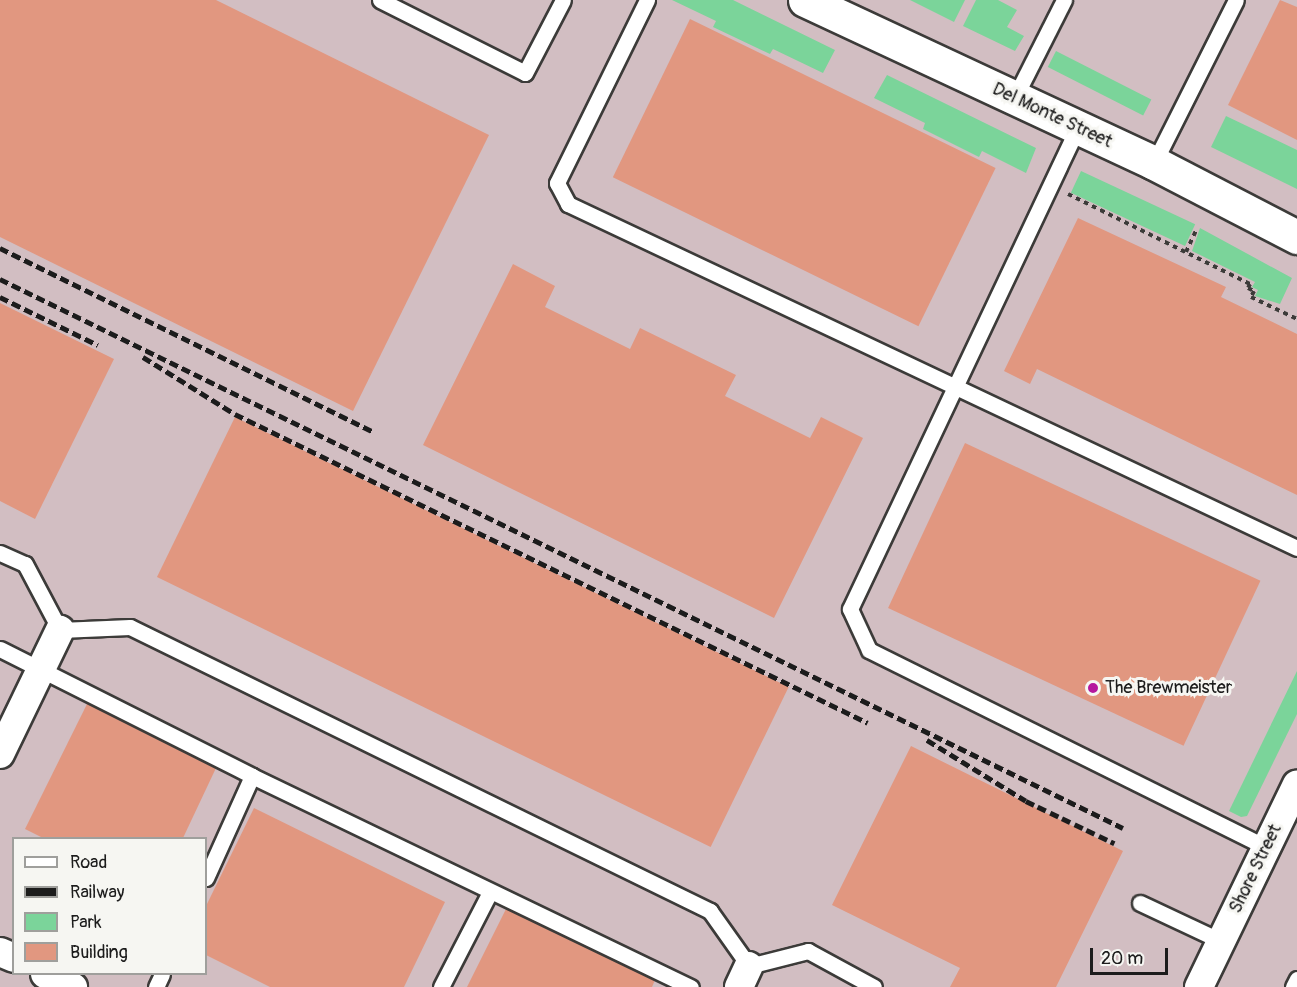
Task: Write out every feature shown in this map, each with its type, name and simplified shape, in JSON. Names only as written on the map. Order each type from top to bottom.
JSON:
[{"type":"street","name":"Del Monte Street","points":[[805,0],[1154,163],[1297,237]]},
{"type":"street","points":[[0,754],[60,630]]},
{"type":"street","name":"Shore Street","points":[[1199,987],[1297,784]]},
{"type":"lane","points":[[380,0],[525,73],[563,0]]},
{"type":"lane","points":[[647,0],[557,183],[568,204],[1297,548]]},
{"type":"lane","points":[[1014,99],[1064,0]]},
{"type":"lane","points":[[1154,163],[1236,0]]},
{"type":"lane","points":[[1077,129],[953,386],[850,609],[869,650],[1267,848]]},
{"type":"lane","points":[[0,553],[25,564],[60,630],[130,627],[710,910],[744,977],[808,951],[874,987]]},
{"type":"lane","points":[[0,649],[252,777],[691,987]]},
{"type":"lane","points":[[207,876],[252,777]]},
{"type":"lane","points":[[441,987],[490,892]]},
{"type":"lane","points":[[1140,903],[1221,940]]},
{"type":"lane","points":[[1293,987],[1297,979]]},
{"type":"path","points":[[1067,194],[1250,284],[1248,288],[1254,291],[1251,297],[1297,319]]},
{"type":"path","points":[[1186,252],[1197,228]]},
{"type":"shaded area","points":[[0,0],[1297,0],[1297,987],[0,987]]},
{"type":"green space","points":[[672,0],[733,0],[835,50],[823,73],[773,49],[770,54],[713,27],[716,21]]},
{"type":"green space","points":[[910,0],[965,0],[954,22]]},
{"type":"green space","points":[[976,0],[998,0],[1017,10],[1007,27],[1024,36],[1015,51],[963,26]]},
{"type":"green space","points":[[1056,51],[1151,100],[1143,116],[1048,67]]},
{"type":"green space","points":[[887,75],[1036,148],[1026,173],[982,151],[979,157],[923,129],[925,123],[874,98]]},
{"type":"green space","points":[[1226,116],[1297,150],[1297,189],[1211,147]]},
{"type":"green space","points":[[1081,171],[1195,224],[1185,246],[1071,193]]},
{"type":"green space","points":[[1200,228],[1292,278],[1280,304],[1255,296],[1258,290],[1252,287],[1255,282],[1192,251]]},
{"type":"green space","points":[[1297,671],[1297,714],[1247,816],[1241,817],[1229,811]]},
{"type":"building","points":[[0,0],[216,0],[489,135],[353,411],[0,237]]},
{"type":"building","points":[[1280,0],[1297,7],[1297,140],[1228,105]]},
{"type":"building","points":[[690,19],[996,168],[918,326],[613,177]]},
{"type":"building","points":[[1078,218],[1226,287],[1221,297],[1297,334],[1297,495],[1037,369],[1030,384],[1004,371]]},
{"type":"building","points":[[513,264],[555,286],[545,307],[630,349],[640,328],[736,375],[725,396],[810,438],[821,417],[863,438],[774,618],[423,445]]},
{"type":"building","points":[[0,303],[114,359],[35,519],[0,501]]},
{"type":"building","points":[[235,417],[789,687],[711,847],[157,577]]},
{"type":"building","points":[[965,443],[1260,581],[1184,746],[888,608]]},
{"type":"building","points":[[88,702],[216,768],[183,837],[41,837],[25,829]]},
{"type":"building","points":[[911,746],[1123,851],[1056,987],[950,987],[960,968],[832,905]]},
{"type":"building","points":[[254,808],[445,902],[404,987],[270,987],[207,956],[207,904]]},
{"type":"building","points":[[507,907],[655,980],[652,987],[467,987]]},
{"type":"railway","points":[[0,248],[372,431]]},
{"type":"railway","points":[[0,279],[1123,828]]},
{"type":"railway","points":[[0,297],[98,345]]},
{"type":"railway","points":[[143,357],[235,414],[868,723]]},
{"type":"railway","points":[[927,740],[1026,801],[1114,843]]},
{"type":"place","name":"The Brewmeister","points":[[1093,688]]}]
